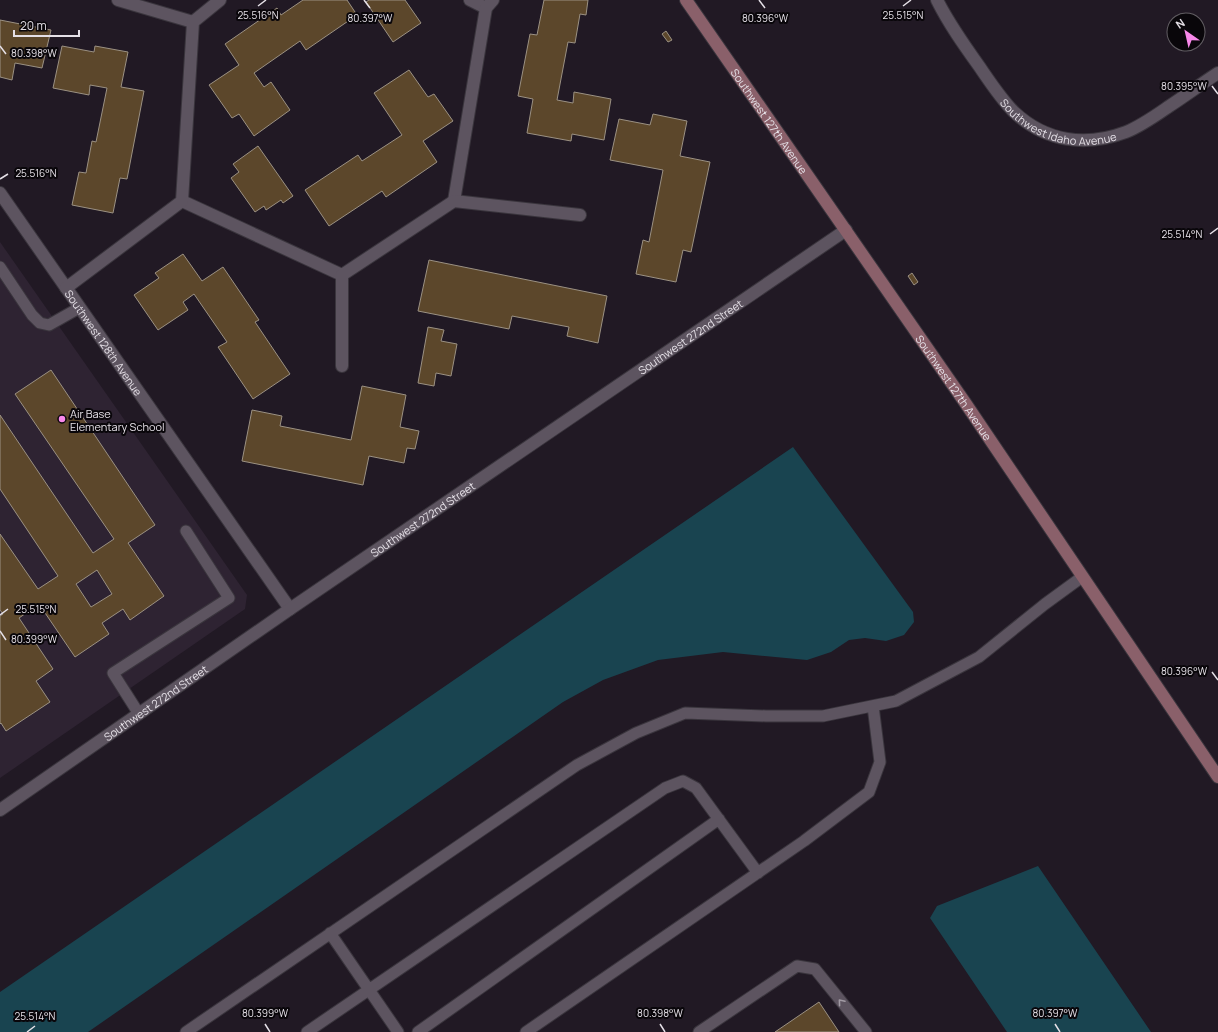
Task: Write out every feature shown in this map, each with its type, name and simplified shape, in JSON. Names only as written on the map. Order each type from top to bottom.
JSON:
[{"type":"main road","name":"Southwest 127th Avenue","points":[[686,0],[966,404],[1218,777]]},
{"type":"street","points":[[118,0],[193,22]]},
{"type":"street","points":[[66,288],[182,201],[193,22],[220,0]]},
{"type":"street","points":[[454,201],[489,4],[470,0]]},
{"type":"street","name":"Southwest Idaho Avenue","points":[[937,0],[958,36],[1013,111],[1029,125],[1057,137],[1070,140],[1102,139],[1127,132],[1151,119],[1218,73]]},
{"type":"street","name":"Southwest 128th Avenue","points":[[1,198],[66,288],[290,609]]},
{"type":"street","points":[[182,201],[342,275]]},
{"type":"street","points":[[342,275],[454,201],[580,215]]},
{"type":"street","name":"Southwest 272nd Street","points":[[0,810],[290,609],[846,230]]},
{"type":"street","points":[[342,275],[342,366]]},
{"type":"lane","points":[[0,267],[32,315],[40,323],[49,325],[79,308]]},
{"type":"lane","points":[[139,714],[113,673],[229,598],[186,531]]},
{"type":"lane","points":[[186,1032],[577,766],[636,733],[685,713],[766,716],[823,716],[896,701],[979,657],[1045,604],[1082,577]]},
{"type":"lane","points":[[526,1032],[804,841],[869,792],[880,762],[873,706]]},
{"type":"lane","points":[[307,1032],[665,788],[683,781],[696,788],[758,873]]},
{"type":"lane","points":[[418,1032],[719,819]]},
{"type":"lane","points":[[330,933],[398,1032]]},
{"type":"lane","points":[[699,1032],[797,966],[815,969],[866,1032]]},
{"type":"shaded area","name":"Air Base Elementary School","points":[[0,242],[247,595],[245,609],[0,778]]},
{"type":"water","points":[[793,447],[913,612],[914,622],[904,635],[886,641],[865,638],[849,640],[831,652],[807,660],[723,652],[658,660],[603,680],[563,702],[88,1032],[0,1032],[0,992]]},
{"type":"water","points":[[1038,866],[1151,1032],[1007,1032],[930,918],[937,906]]},
{"type":"building","points":[[303,0],[347,0],[357,15],[306,50],[300,41],[254,73],[264,87],[271,82],[290,110],[254,136],[239,114],[232,118],[209,85],[239,65],[225,44],[277,8],[281,15]]},
{"type":"building","points":[[369,0],[405,0],[421,23],[393,42],[366,2]]},
{"type":"building","points":[[544,0],[588,0],[586,15],[580,14],[575,43],[568,42],[557,100],[573,103],[574,92],[611,99],[604,140],[572,134],[571,141],[527,133],[533,99],[518,96],[530,34],[537,35]]},
{"type":"building","points":[[0,20],[51,30],[42,68],[15,63],[12,80],[0,77]]},
{"type":"building","points":[[666,31],[672,40],[668,42],[662,34]]},
{"type":"building","points":[[62,46],[94,52],[95,46],[128,52],[121,87],[144,91],[127,179],[120,178],[113,213],[72,205],[79,172],[86,173],[92,141],[96,142],[107,88],[90,85],[89,95],[53,88]]},
{"type":"building","points":[[409,70],[428,97],[434,94],[453,121],[423,141],[437,162],[386,197],[382,191],[329,226],[305,190],[358,155],[362,161],[402,135],[374,93]]},
{"type":"building","points":[[653,114],[687,121],[680,156],[710,162],[691,252],[683,250],[676,282],[636,274],[643,240],[649,242],[663,170],[610,160],[619,119],[650,125]]},
{"type":"building","points":[[258,146],[293,196],[283,203],[281,200],[266,210],[264,206],[255,212],[231,178],[239,172],[233,164]]},
{"type":"building","points":[[183,254],[202,281],[223,267],[259,320],[255,322],[290,374],[253,399],[218,347],[227,342],[194,294],[183,302],[188,310],[158,330],[134,295],[159,278],[155,273]]},
{"type":"building","points":[[429,260],[607,296],[598,343],[567,336],[569,327],[512,316],[509,329],[418,311]]},
{"type":"building","points":[[912,273],[918,282],[914,285],[908,276]]},
{"type":"building","points":[[428,327],[444,330],[441,341],[457,344],[451,376],[436,373],[434,386],[418,383]]},
{"type":"building","points":[[51,370],[155,525],[128,543],[164,596],[130,620],[123,609],[102,623],[109,634],[75,657],[39,604],[19,618],[53,669],[36,681],[50,702],[6,731],[1,723],[0,724],[0,616],[3,614],[0,610],[0,534],[38,589],[58,576],[0,489],[0,415],[93,553],[114,539],[15,394]],"holes":[[[97,570],[112,594],[91,607],[76,584]]]},
{"type":"building","points":[[362,386],[406,395],[400,427],[419,431],[415,449],[407,448],[404,463],[369,456],[363,485],[242,461],[252,410],[282,416],[280,426],[351,440]]},
{"type":"building","points":[[819,1002],[839,1032],[775,1032]]},
{"type":"place","name":"Air Base Elementary School","points":[[62,419]]}]
